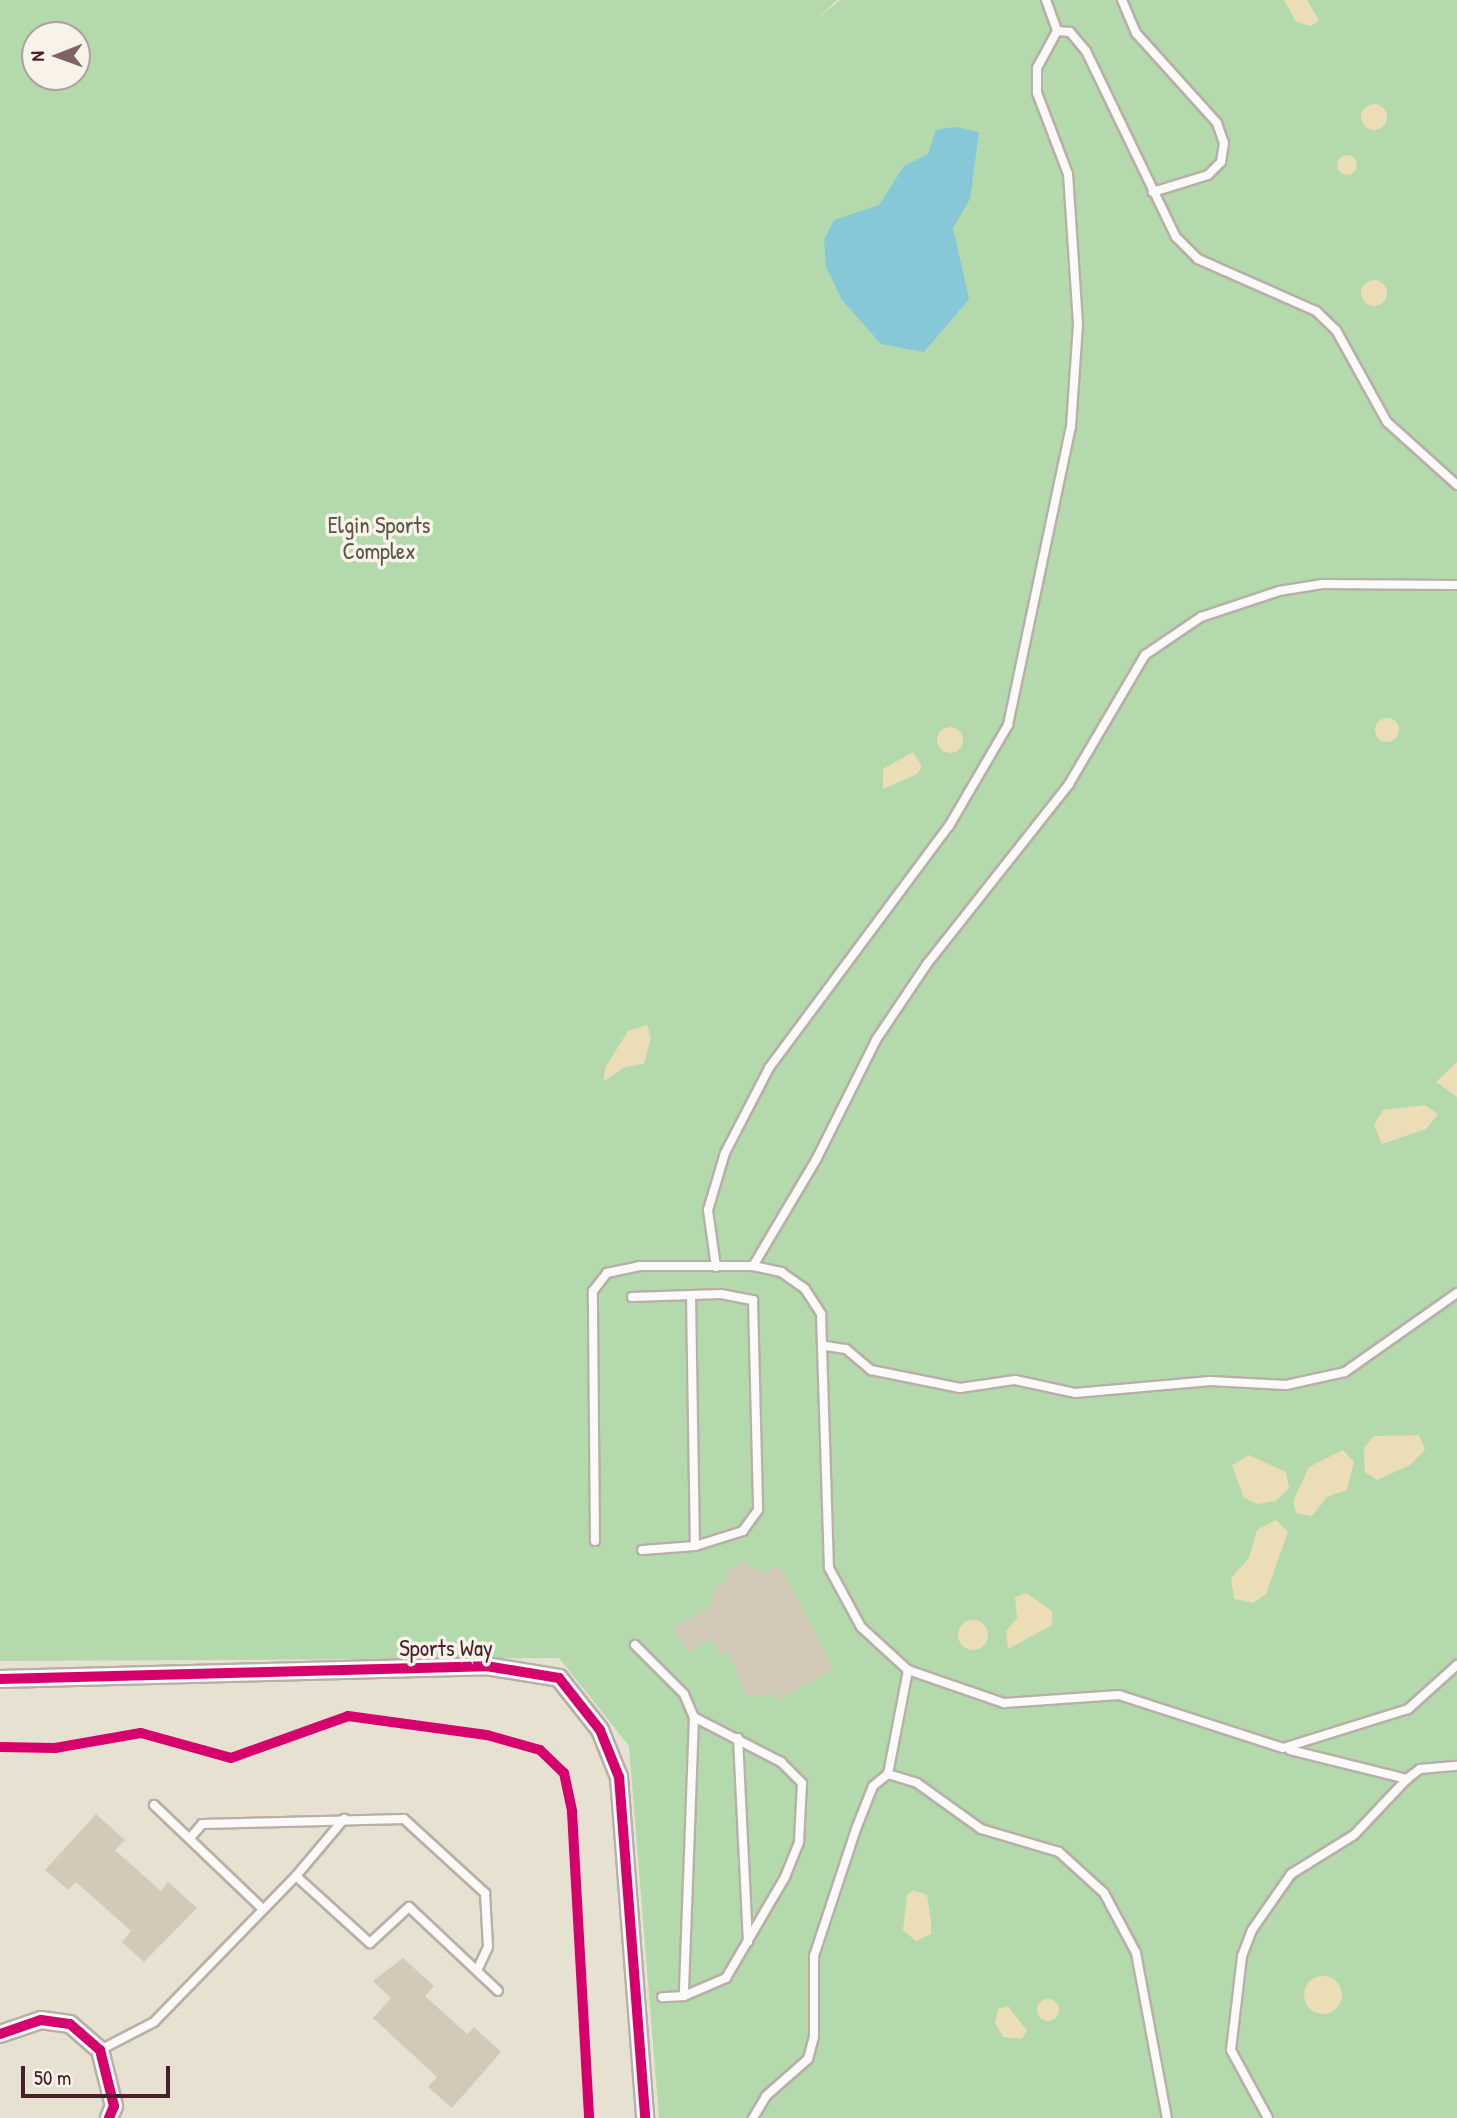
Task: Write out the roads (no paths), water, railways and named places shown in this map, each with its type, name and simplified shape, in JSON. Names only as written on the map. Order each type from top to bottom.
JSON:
[{"type":"street","name":"Sports Way","points":[[0,1679],[486,1666],[559,1678],[600,1730],[618,1777],[645,2118]]},
{"type":"street","points":[[0,2034],[41,2020],[70,2024],[100,2050],[114,2106],[109,2118]]},
{"type":"lane","points":[[716,1267],[708,1210],[725,1153],[764,1078],[963,806],[1008,725],[1061,483],[1075,373],[1068,174],[1037,93],[1037,68],[1057,31],[1046,0]]},
{"type":"lane","points":[[1122,0],[1136,33],[1217,123],[1224,143],[1221,162],[1208,175],[1153,192]]},
{"type":"lane","points":[[1057,31],[1070,33],[1086,51],[1176,237],[1198,259],[1294,298],[1326,321],[1387,422],[1457,485]]},
{"type":"lane","points":[[753,1266],[817,1158],[876,1040],[927,964],[1069,784],[1145,655],[1201,617],[1279,592],[1322,584],[1457,584]]},
{"type":"lane","points":[[595,1541],[593,1291],[607,1273],[639,1266],[753,1266],[781,1272],[805,1289],[821,1314],[826,1346],[829,1568],[861,1627],[908,1670],[1003,1703],[1119,1695],[1283,1748],[1407,1779]]},
{"type":"lane","points":[[826,1346],[846,1349],[871,1370],[960,1388],[1015,1380],[1075,1393],[1210,1381],[1286,1385],[1345,1372],[1457,1293]]},
{"type":"lane","points":[[691,1295],[695,1546]]},
{"type":"lane","points":[[632,1297],[691,1295],[753,1300],[758,1510],[743,1531],[695,1546],[642,1550]]},
{"type":"lane","points":[[635,1645],[671,1677],[694,1717],[684,1996]]},
{"type":"lane","points":[[1283,1748],[1408,1709],[1457,1665]]},
{"type":"lane","points":[[753,2118],[766,2096],[808,2059],[814,2037],[814,1956],[873,1786],[888,1774],[908,1670]]},
{"type":"lane","points":[[662,1997],[684,1996],[726,1978],[748,1942],[800,1842],[802,1783],[781,1762],[694,1717]]},
{"type":"lane","points":[[738,1738],[748,1942]]},
{"type":"lane","points":[[1268,2118],[1231,2050],[1242,1956],[1252,1930],[1291,1874],[1354,1835],[1407,1779],[1420,1769],[1457,1766]]},
{"type":"lane","points":[[888,1774],[917,1783],[981,1829],[1059,1852],[1104,1893],[1136,1953],[1167,2118]]},
{"type":"lane","points":[[154,1805],[263,1909]]},
{"type":"lane","points":[[100,2050],[154,2022],[296,1876],[344,1819]]},
{"type":"lane","points":[[190,1838],[202,1824],[404,1819],[485,1894],[488,1947],[477,1971]]},
{"type":"lane","points":[[296,1876],[370,1944],[409,1907],[498,1991]]},
{"type":"water","points":[[955,127],[979,132],[970,199],[953,228],[969,299],[924,352],[881,344],[842,300],[826,267],[824,240],[834,220],[879,205],[904,166],[928,154],[936,130]]},
{"type":"park label","name":"Elgin Sports Complex","points":[[379,538]]}]
